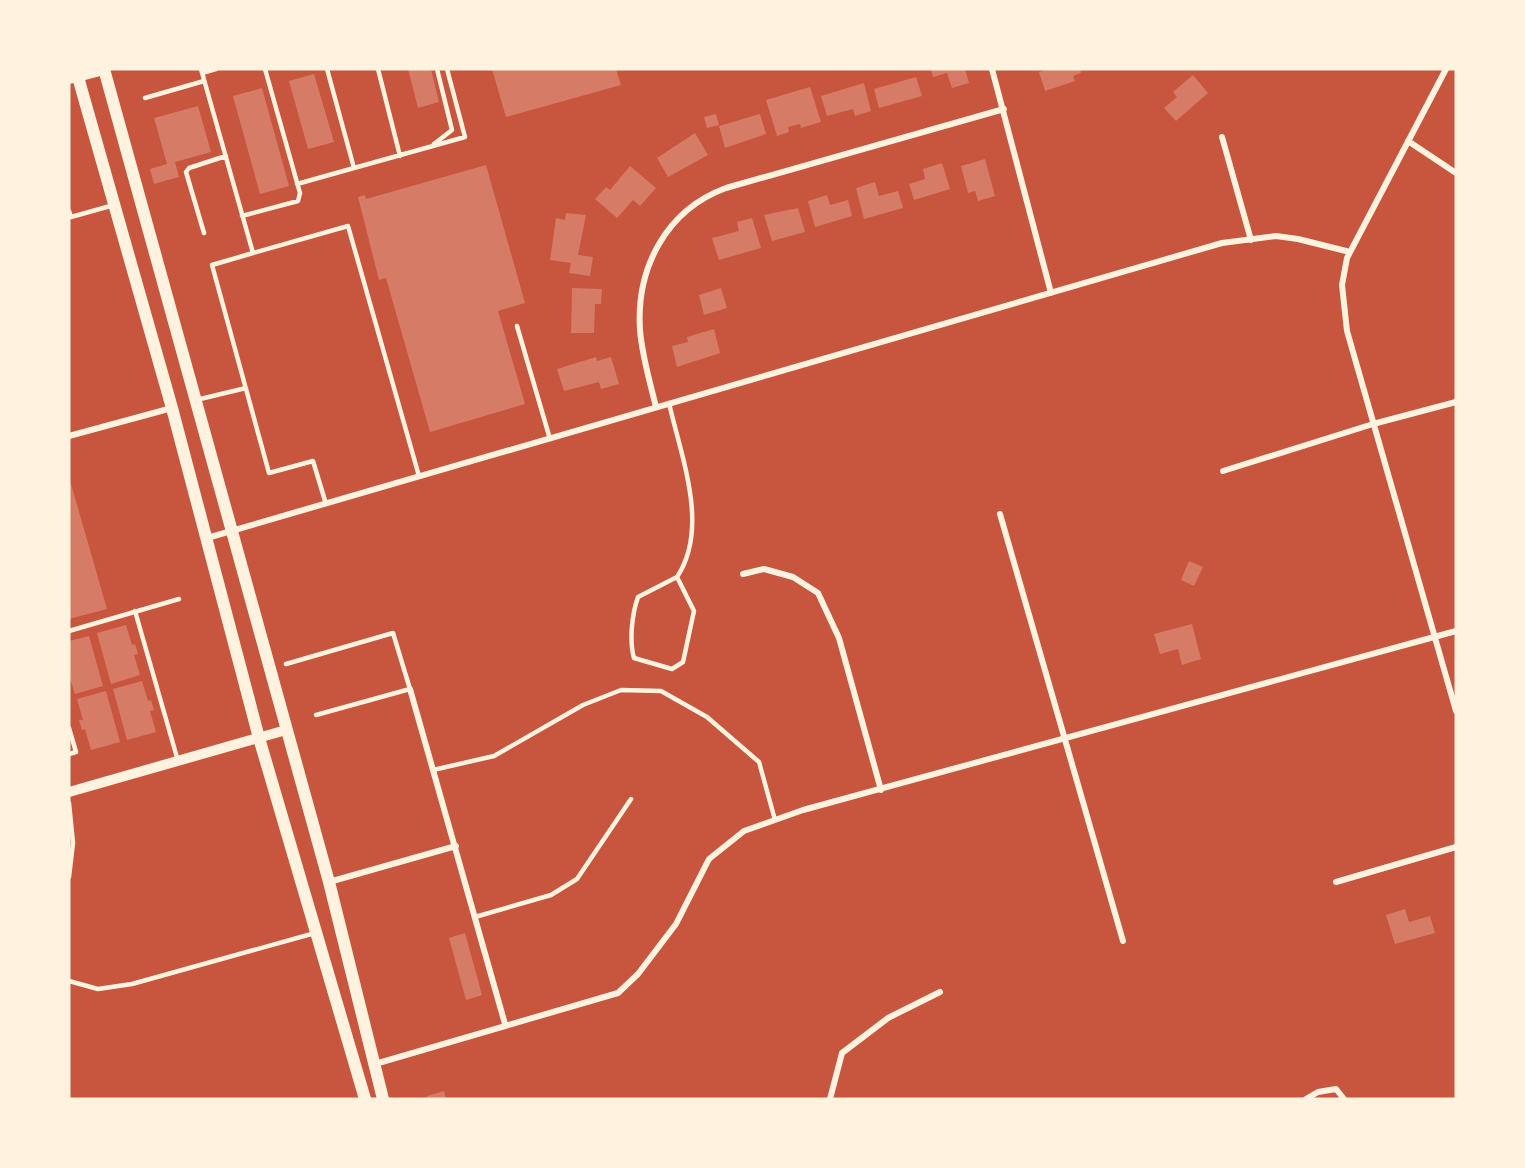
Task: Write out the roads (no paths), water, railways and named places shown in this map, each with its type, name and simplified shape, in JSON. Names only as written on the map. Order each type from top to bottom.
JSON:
[{"type":"main road","points":[[365,1099],[259,738],[172,408],[74,74],[104,69],[328,882],[383,1099]]},
{"type":"street","points":[[992,69],[1051,293]]},
{"type":"street","points":[[1446,69],[1350,252],[1342,285],[1347,331],[1456,711]]},
{"type":"street","points":[[656,406],[640,332],[641,297],[656,246],[666,231],[687,210],[700,200],[726,188],[1004,109]]},
{"type":"street","points":[[1222,137],[1251,240]]},
{"type":"street","points":[[1408,141],[1456,173]]},
{"type":"street","points":[[207,538],[1222,243],[1276,236],[1350,252]]},
{"type":"street","points":[[1223,471],[1374,424],[1456,402]]},
{"type":"street","points":[[69,436],[172,408]]},
{"type":"street","points":[[1000,514],[1122,941]]},
{"type":"street","points":[[744,574],[764,569],[793,577],[818,593],[839,638],[881,790]]},
{"type":"street","points":[[375,1064],[618,993],[639,974],[676,924],[709,858],[744,831],[881,790],[1456,631]]},
{"type":"street","points":[[410,689],[506,1024]]},
{"type":"street","points":[[69,792],[286,730]]},
{"type":"street","points":[[328,882],[456,846]]},
{"type":"street","points":[[1336,882],[1456,847]]},
{"type":"street","points":[[830,1099],[842,1053],[888,1018],[940,992]]},
{"type":"street","points":[[1306,1099],[1318,1092],[1336,1089],[1344,1099]]},
{"type":"lane","points":[[216,69],[201,71],[253,253]]},
{"type":"lane","points":[[242,216],[298,201],[300,193],[265,69]]},
{"type":"lane","points":[[327,69],[354,168]]},
{"type":"lane","points":[[378,69],[400,156]]},
{"type":"lane","points":[[429,147],[452,130],[437,69]]},
{"type":"lane","points":[[297,184],[465,137],[447,69]]},
{"type":"lane","points":[[145,98],[204,81]]},
{"type":"lane","points":[[204,233],[186,172],[189,168],[226,156]]},
{"type":"lane","points":[[69,211],[71,217],[114,205]]},
{"type":"lane","points":[[326,504],[313,461],[269,473],[212,265],[348,226],[419,476]]},
{"type":"lane","points":[[517,326],[550,439]]},
{"type":"lane","points":[[196,400],[246,388]]},
{"type":"lane","points":[[669,403],[693,521],[688,561],[677,578],[638,597],[633,611],[632,651],[634,658],[672,669],[682,662],[694,611],[677,578]]},
{"type":"lane","points":[[69,631],[178,599]]},
{"type":"lane","points":[[135,611],[178,761]]},
{"type":"lane","points":[[286,664],[393,633],[410,689],[316,715]]},
{"type":"lane","points":[[433,770],[494,756],[583,705],[621,690],[661,691],[707,717],[759,762],[775,820]]},
{"type":"lane","points":[[69,728],[76,752],[69,754]]},
{"type":"lane","points":[[475,917],[551,895],[577,879],[631,799]]},
{"type":"lane","points":[[69,803],[73,843],[69,877]]},
{"type":"lane","points":[[69,981],[98,988],[132,984],[317,932]]}]
